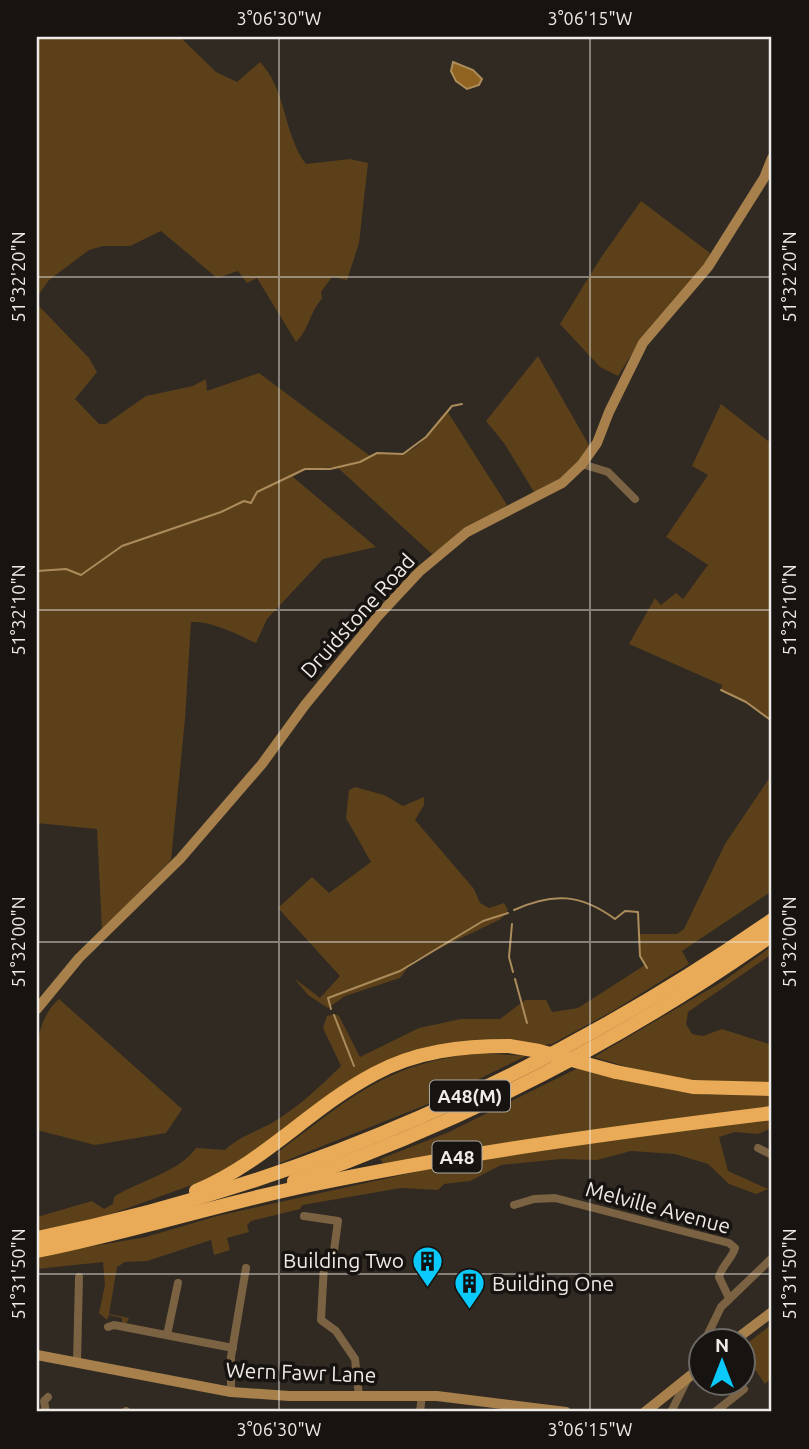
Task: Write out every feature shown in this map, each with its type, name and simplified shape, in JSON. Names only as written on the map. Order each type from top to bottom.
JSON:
[{"type":"highway","name":"A48(M)","points":[[140,1214],[284,1171],[465,1098],[630,1012],[772,920]]},
{"type":"highway","name":"A48(M)","points":[[209,1208],[345,1162],[479,1107],[627,1028],[772,935]]},
{"type":"highway","points":[[37,1238],[140,1214],[213,1183],[253,1162],[349,1089],[388,1067],[440,1051],[509,1046],[684,1086],[772,1089]]},
{"type":"highway","name":"A48","points":[[37,1251],[333,1180],[465,1156],[772,1113]]},
{"type":"street","name":"Druidstone Road","points":[[37,1009],[79,958],[180,859],[262,764],[305,705],[373,622],[419,572],[467,532],[562,483],[582,464],[597,443],[643,343],[708,267],[764,178],[772,158]]},
{"type":"street","points":[[582,464],[608,472],[635,499]]},
{"type":"street","points":[[758,1148],[772,1155]]},
{"type":"street","name":"Melville Avenue","points":[[514,1205],[534,1199],[555,1198],[734,1245],[734,1252],[723,1266],[719,1277],[729,1298]]},
{"type":"street","points":[[304,1216],[338,1221],[333,1258],[324,1265],[320,1317],[325,1325],[336,1331],[355,1359],[359,1396]]},
{"type":"street","points":[[712,1326],[729,1298],[772,1258]]},
{"type":"street","points":[[231,1392],[233,1348],[246,1268]]},
{"type":"street","points":[[77,1362],[79,1277]]},
{"type":"street","points":[[167,1335],[178,1283]]},
{"type":"street","points":[[754,1326],[772,1312]]},
{"type":"street","points":[[108,1327],[114,1325],[233,1348]]},
{"type":"street","name":"Wern Fawr Lane","points":[[37,1355],[231,1392],[422,1395],[566,1412]]},
{"type":"street","points":[[645,1412],[686,1380]]},
{"type":"street","points":[[671,1412],[686,1384]]},
{"type":"street","points":[[420,1412],[422,1395]]},
{"type":"street","points":[[715,1412],[735,1396]]},
{"type":"street","points":[[46,1412],[44,1401],[48,1397]]},
{"type":"shaded area","points":[[37,37],[180,37],[216,72],[237,82],[260,62],[275,86],[293,139],[306,164],[350,159],[368,163],[359,243],[347,280],[332,277],[321,292],[322,299],[296,342],[257,278],[247,283],[238,271],[217,278],[161,231],[130,246],[103,246],[89,250],[49,280],[37,297]]},
{"type":"shaded area","points":[[453,62],[473,70],[482,79],[479,85],[467,89],[456,81],[451,71]]},
{"type":"shaded area","points":[[641,201],[710,253],[706,264],[638,344],[618,376],[600,367],[560,324],[600,259]]},
{"type":"shaded area","points":[[37,304],[89,358],[97,372],[75,399],[99,424],[106,424],[146,396],[193,386],[206,379],[207,391],[259,373],[370,456],[410,451],[447,411],[507,505],[432,554],[337,467],[305,469],[293,477],[376,547],[323,559],[267,619],[256,643],[216,626],[191,622],[185,719],[171,860],[102,931],[97,829],[37,823]]},
{"type":"shaded area","points":[[538,356],[590,447],[566,474],[534,492],[504,443],[486,421]]},
{"type":"shaded area","points":[[721,404],[772,444],[772,721],[746,702],[721,690],[722,685],[629,644],[655,598],[661,605],[676,593],[683,599],[708,565],[666,537],[708,475],[692,466]]},
{"type":"shaded area","points":[[772,774],[772,891],[682,951],[689,964],[611,1012],[552,1044],[538,1046],[505,1040],[458,1042],[419,1050],[214,1177],[103,1217],[37,1231],[37,1217],[92,1201],[104,1209],[113,1204],[114,1197],[124,1191],[180,1164],[196,1148],[225,1150],[291,1111],[341,1066],[323,1028],[327,1016],[339,1016],[360,1057],[419,1028],[461,1019],[500,1019],[525,1000],[546,1000],[552,1012],[578,1008],[645,965],[640,956],[639,934],[677,934],[684,929],[725,844]]},
{"type":"shaded area","points":[[355,787],[384,795],[403,806],[424,797],[424,805],[415,820],[474,889],[480,903],[489,908],[504,903],[508,910],[501,919],[413,961],[400,978],[345,996],[328,1008],[308,995],[294,978],[320,998],[340,976],[278,908],[312,877],[329,893],[371,862],[346,818],[349,790]]},
{"type":"shaded area","points":[[772,946],[772,954],[688,1012],[686,1024],[692,1034],[703,1036],[722,1029],[772,1045],[772,1083],[685,1080],[650,1074],[594,1057],[725,980]]},
{"type":"shaded area","points":[[59,999],[182,1109],[166,1133],[95,1145],[37,1130],[35,1079],[38,1042],[49,1011]]},
{"type":"shaded area","points":[[483,1053],[526,1056],[428,1104],[280,1163],[277,1153],[371,1086],[421,1064]]},
{"type":"shaded area","points":[[578,1068],[708,1095],[772,1093],[772,1106],[384,1164],[380,1159],[449,1132]]},
{"type":"shaded area","points":[[772,1119],[772,1128],[758,1134],[735,1132],[719,1137],[728,1171],[768,1189],[756,1194],[729,1184],[708,1164],[675,1154],[631,1151],[597,1160],[561,1159],[501,1165],[470,1181],[444,1184],[438,1190],[401,1188],[302,1205],[300,1209],[251,1221],[247,1225],[249,1232],[227,1238],[230,1250],[214,1255],[211,1240],[147,1261],[125,1262],[117,1267],[109,1314],[129,1318],[126,1324],[122,1323],[122,1318],[109,1315],[107,1320],[99,1313],[105,1285],[103,1262],[37,1269],[37,1256],[146,1237],[217,1216],[433,1168],[609,1139]]},
{"type":"shaded area","points":[[772,1324],[772,1378],[765,1384],[756,1371],[756,1337]]},
{"type":"waterway","points":[[37,571],[66,569],[81,575],[122,546],[221,512],[244,501],[251,503],[257,492],[305,469],[330,469],[360,462],[377,453],[403,454],[426,437],[452,406],[462,404]]},
{"type":"waterway","points":[[721,690],[746,702],[772,721]]},
{"type":"waterway","points":[[514,910],[541,900],[566,898],[590,905],[615,919],[625,911],[638,912],[640,956],[647,968]]},
{"type":"waterway","points":[[331,1009],[328,998],[400,971],[483,921],[508,913]]},
{"type":"waterway","points":[[512,924],[509,957],[513,972]]},
{"type":"waterway","points":[[515,979],[527,1023]]},
{"type":"waterway","points":[[334,1015],[354,1066]]},
{"type":"place","name":"Building Two","points":[[427,1288]]},
{"type":"place","name":"Building One","points":[[469,1311]]}]
